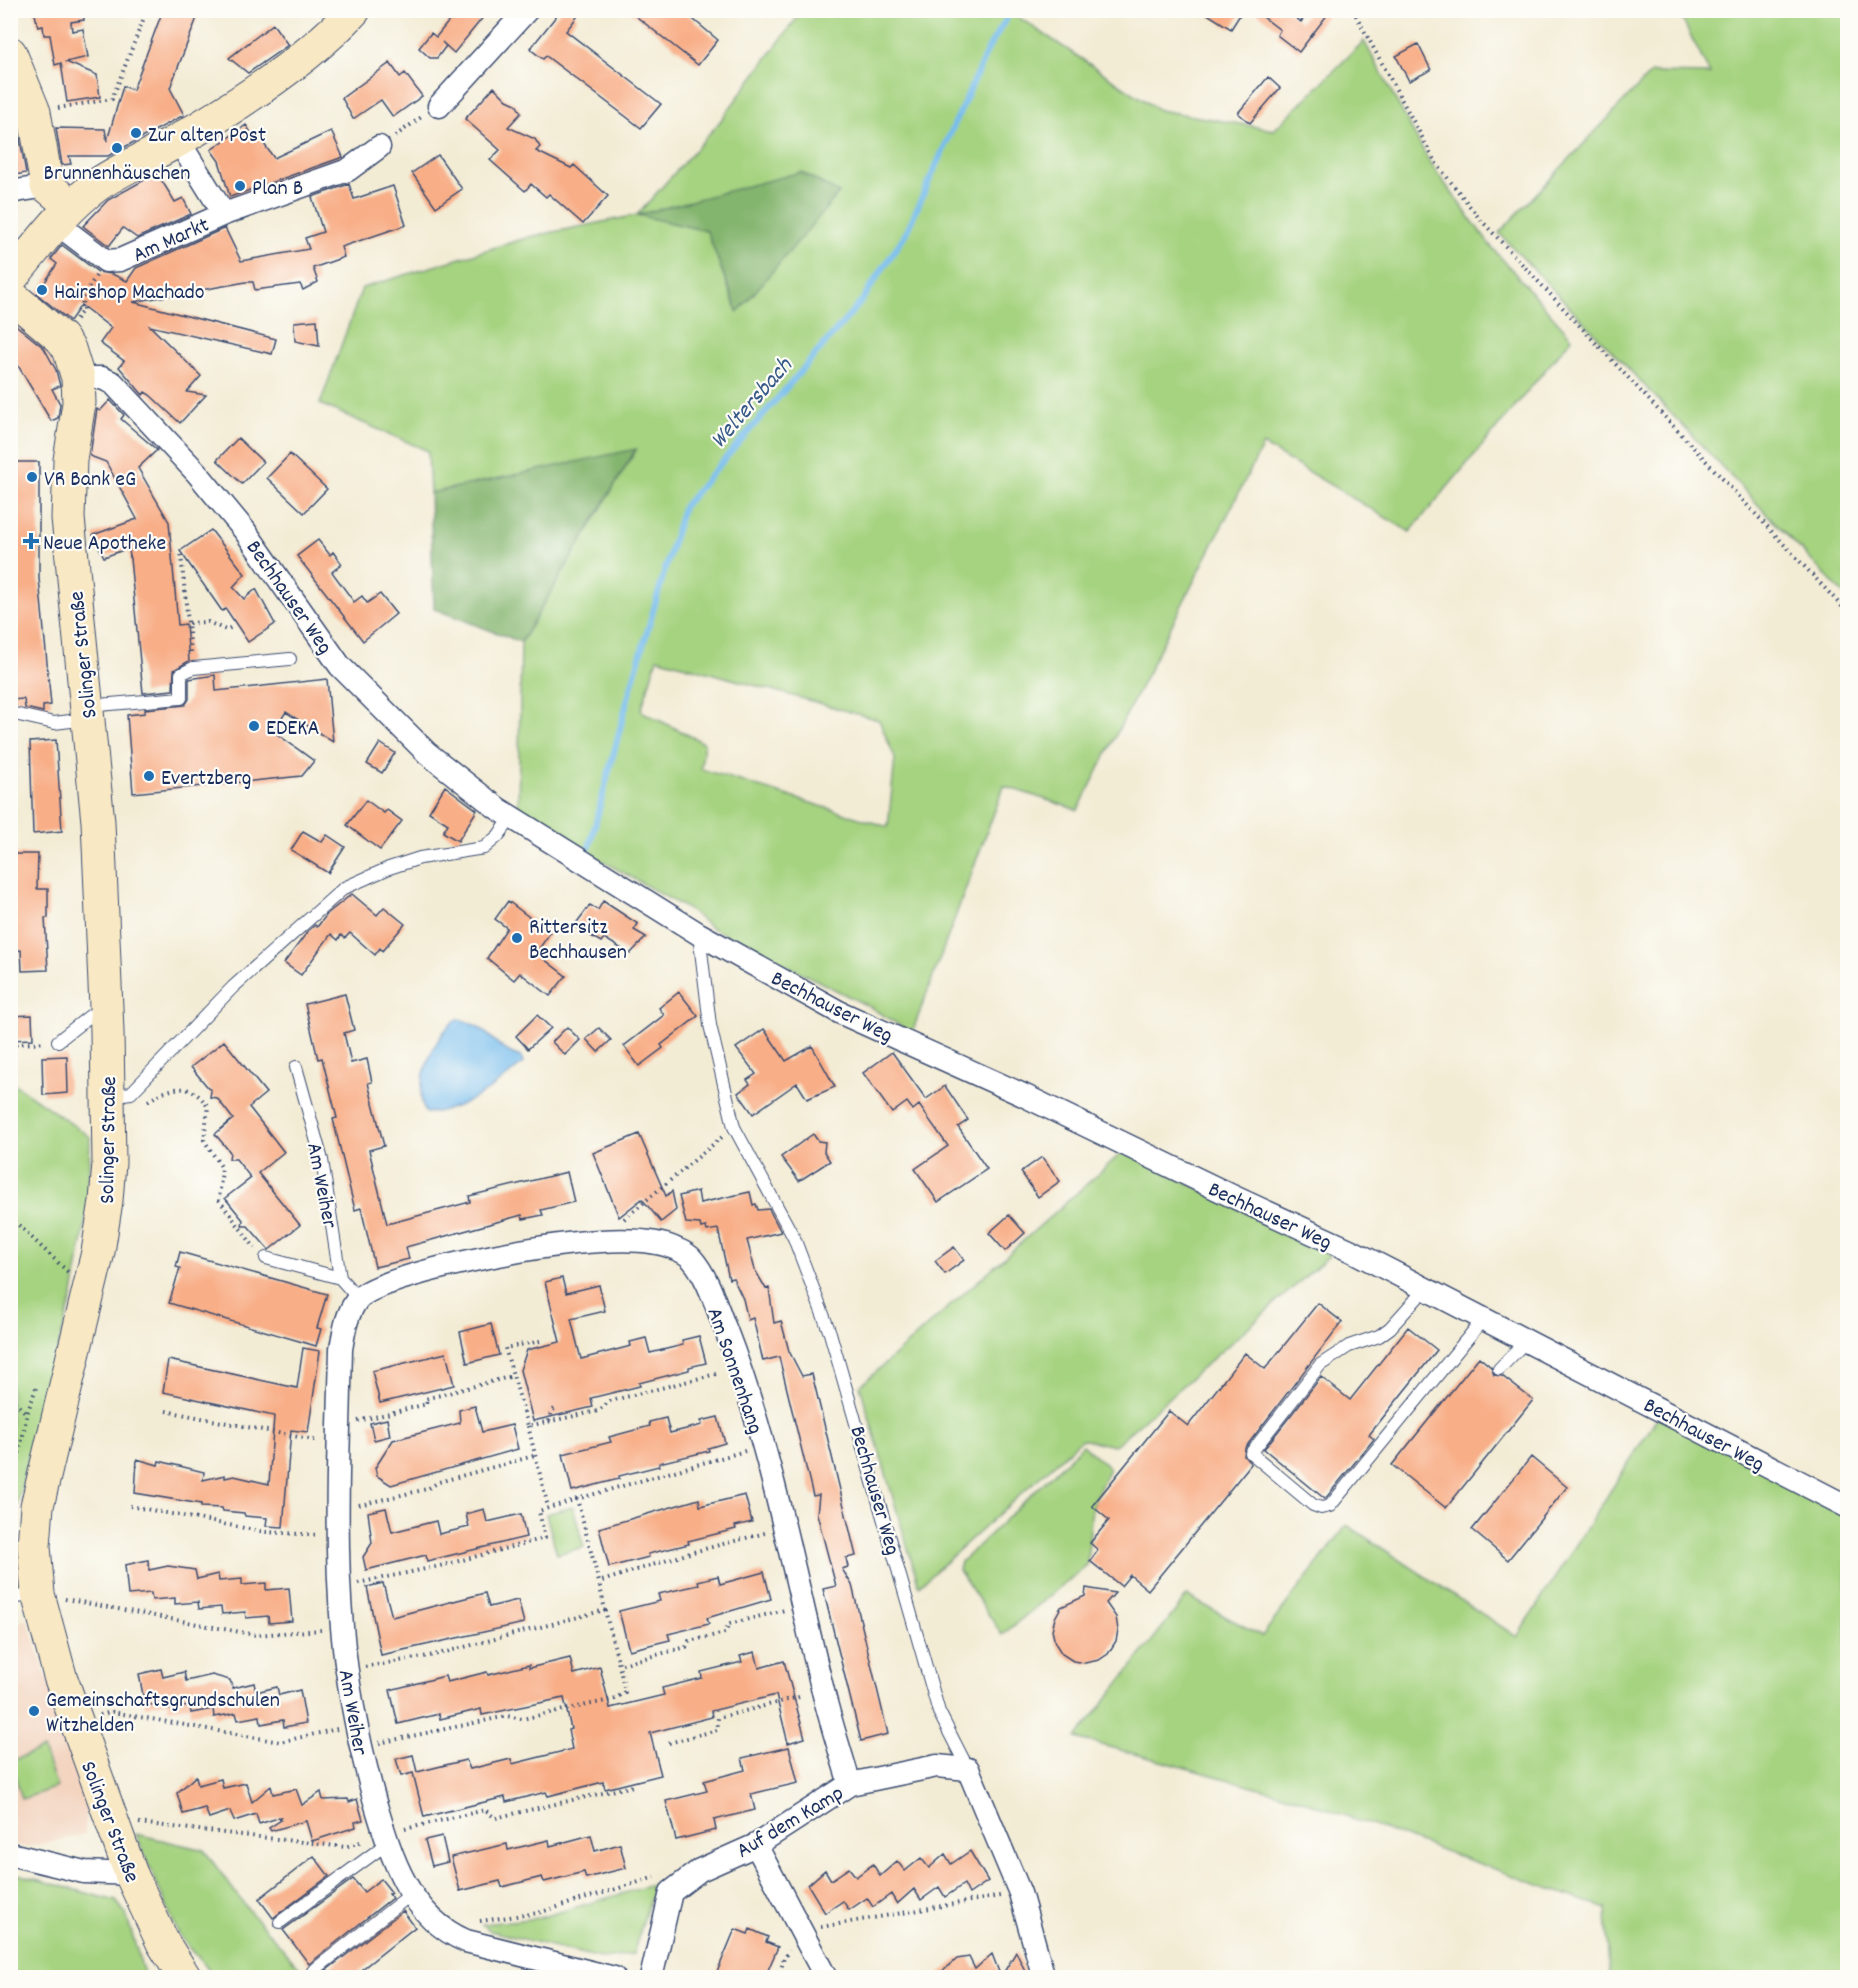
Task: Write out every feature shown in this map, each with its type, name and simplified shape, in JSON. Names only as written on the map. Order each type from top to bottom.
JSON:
[{"type":"main road","points":[[10,279],[58,205],[178,140],[245,98],[299,58],[354,10]]},
{"type":"main road","points":[[10,53],[34,112],[58,205]]},
{"type":"main road","name":"Solinger Straße","points":[[10,295],[61,338],[69,349],[78,378],[79,403],[70,460],[68,518],[98,822],[106,1013],[109,1163],[98,1252],[37,1506],[34,1546],[24,1599],[77,1729],[130,1874],[163,1943],[185,1977]]},
{"type":"street","points":[[439,106],[527,10]]},
{"type":"street","name":"Am Markt","points":[[178,140],[224,214]]},
{"type":"street","name":"Am Markt","points":[[58,205],[106,261],[120,260],[224,214],[348,170],[379,147]]},
{"type":"street","points":[[10,192],[58,205]]},
{"type":"street","name":"Bechhauser Weg","points":[[78,378],[102,378],[113,383],[197,473],[245,531],[340,666],[427,753],[497,808],[513,816],[599,874],[699,934],[839,1012],[1023,1095],[1426,1288],[1845,1500]]},
{"type":"street","name":"Am Sonnenhang","points":[[358,1299],[392,1282],[462,1262],[518,1251],[597,1242],[644,1241],[674,1248],[692,1258],[708,1286],[741,1368],[763,1446],[823,1691],[850,1784]]},
{"type":"street","name":"Am Weiher","points":[[358,1299],[346,1320],[341,1349],[338,1536],[342,1628],[360,1748],[386,1838],[410,1894],[429,1918],[449,1934],[466,1941],[614,1977]]},
{"type":"street","name":"Auf dem Kamp","points":[[651,1977],[671,1892],[700,1870],[756,1845],[850,1784],[937,1766],[968,1769]]},
{"type":"street","name":"Bechhauser Weg","points":[[968,1769],[1020,1893],[1044,1977]]},
{"type":"street","points":[[756,1845],[826,1977]]},
{"type":"street","points":[[10,1854],[84,1872],[130,1874]]},
{"type":"lane","points":[[10,713],[54,723],[87,712],[181,698],[181,674],[193,668],[290,659]]},
{"type":"lane","points":[[108,1096],[131,1093],[233,987],[344,888],[388,868],[420,858],[484,848],[498,836],[513,816]]},
{"type":"lane","name":"Bechhauser Weg","points":[[699,934],[710,1025],[734,1127],[794,1238],[830,1333],[939,1712],[968,1769]]},
{"type":"lane","points":[[58,1041],[91,1015],[106,1013]]},
{"type":"lane","name":"Am Weiher","points":[[296,1067],[322,1160],[340,1278]]},
{"type":"lane","points":[[266,1258],[340,1278],[358,1299]]},
{"type":"lane","points":[[1426,1288],[1390,1328],[1379,1336],[1350,1346],[1320,1365],[1251,1453],[1313,1505],[1321,1508],[1330,1506],[1485,1317]]},
{"type":"lane","points":[[1499,1369],[1527,1340]]},
{"type":"lane","points":[[280,1922],[386,1838]]},
{"type":"lane","points":[[314,1971],[410,1894]]},
{"type":"path","points":[[34,112],[112,99],[147,10]]},
{"type":"path","points":[[1353,10],[1436,163],[1479,218],[1848,613]]},
{"type":"path","points":[[379,147],[439,106]]},
{"type":"path","points":[[83,310],[82,298],[106,261]]},
{"type":"path","points":[[181,555],[193,668]]},
{"type":"path","points":[[189,623],[208,622],[226,630],[232,627]]},
{"type":"path","points":[[10,1046],[58,1041]]},
{"type":"path","points":[[144,1103],[170,1089],[182,1088],[200,1095],[208,1107],[204,1140],[222,1168],[219,1200],[252,1245],[266,1258]]},
{"type":"path","points":[[597,1242],[734,1127]]},
{"type":"path","points":[[10,1217],[68,1271],[70,1282]]},
{"type":"path","points":[[540,1341],[505,1348],[537,1455],[548,1507]]},
{"type":"path","points":[[528,1426],[598,1411],[610,1401],[741,1368]]},
{"type":"path","points":[[166,1411],[339,1435],[427,1404],[425,1399],[513,1376]]},
{"type":"path","points":[[17,1468],[27,1414],[38,1381]]},
{"type":"path","points":[[10,1398],[27,1414]]},
{"type":"path","points":[[549,1422],[552,1411],[557,1407]]},
{"type":"path","points":[[340,1587],[440,1566],[545,1538],[539,1511],[548,1507],[763,1446]]},
{"type":"path","points":[[339,1509],[427,1489],[439,1482],[537,1455]]},
{"type":"path","points":[[360,1748],[410,1735],[507,1716],[522,1719],[615,1699],[625,1692],[577,1499]]},
{"type":"path","points":[[130,1506],[265,1532],[338,1536]]},
{"type":"path","points":[[599,1582],[693,1552],[783,1528]]},
{"type":"path","points":[[24,1599],[256,1635],[342,1628]]},
{"type":"path","points":[[619,1665],[686,1647],[689,1641],[725,1633],[729,1624],[802,1605]]},
{"type":"path","points":[[347,1670],[434,1655],[605,1610]]},
{"type":"path","points":[[669,1743],[717,1730],[718,1718],[823,1691]]},
{"type":"path","points":[[77,1729],[98,1715],[112,1712],[280,1742],[356,1725]]},
{"type":"path","points":[[112,1824],[126,1821],[345,1847],[485,1810],[495,1818],[633,1786]]},
{"type":"path","points":[[449,1934],[467,1923],[538,1913],[666,1874]]},
{"type":"path","points":[[804,1935],[829,1924],[1020,1893]]},
{"type":"shaded area","name":"Gemeinschaftsgrundschulen Witzhelden","points":[[27,1619],[87,1799],[85,1834],[26,1847],[11,1843],[10,1624]]},
{"type":"green space","points":[[802,11],[1021,11],[1018,17],[1159,110],[1274,130],[1364,41],[1430,163],[1489,244],[1572,338],[1410,532],[1263,445],[1078,810],[1004,786],[912,1033],[868,1006],[710,927],[691,911],[518,813],[521,642],[636,450],[430,493],[428,451],[320,404],[362,288],[529,237],[637,215],[718,124]],"holes":[[[839,193],[737,311],[707,231],[639,215]],[[657,658],[879,720],[895,758],[888,827],[701,769],[704,743],[641,711]]]},
{"type":"green space","points":[[1678,11],[1847,11],[1847,598],[1499,233],[1651,73],[1710,74]]},
{"type":"green space","points":[[801,172],[839,193],[738,312],[707,231],[637,215]]},
{"type":"green space","points":[[636,449],[521,642],[434,609],[430,493]]},
{"type":"green space","points":[[10,1081],[90,1137],[88,1207],[73,1295],[37,1422],[15,1515],[18,1578],[11,1580]]},
{"type":"green space","points":[[1124,1151],[1330,1255],[1114,1446],[1082,1439],[919,1586],[860,1386]]},
{"type":"green space","points":[[1659,1415],[1847,1516],[1847,1977],[1609,1977],[1606,1909],[1296,1798],[1076,1738],[1187,1596],[1262,1636],[1347,1525],[1517,1637]]},
{"type":"green space","points":[[1083,1445],[1109,1468],[1092,1506],[1087,1565],[1002,1635],[959,1570],[961,1562]]},
{"type":"green space","points":[[573,1507],[584,1547],[557,1554],[546,1514]]},
{"type":"green space","points":[[43,1749],[57,1787],[22,1799],[11,1761]]},
{"type":"green space","points":[[136,1834],[204,1850],[246,1907],[308,1977],[215,1977],[179,1935]]},
{"type":"green space","points":[[10,1872],[116,1901],[126,1914],[145,1977],[11,1977]]},
{"type":"green space","points":[[655,1884],[633,1954],[604,1959],[490,1931],[482,1924],[539,1918]]},
{"type":"water","points":[[458,1019],[478,1027],[504,1049],[521,1057],[523,1063],[490,1089],[466,1103],[439,1112],[426,1113],[421,1091],[427,1063],[441,1036]]},
{"type":"building","points":[[34,10],[83,10],[84,20],[71,22],[72,31],[83,29],[88,57],[66,62],[97,75],[100,97],[67,102],[61,63],[55,65],[50,35],[44,35],[43,26],[38,27]]},
{"type":"building","points":[[163,10],[200,10],[170,88],[184,115],[108,156],[69,156],[71,164],[62,165],[56,128],[105,129],[107,141],[123,86],[133,90]]},
{"type":"building","points":[[458,10],[489,10],[454,53],[442,42],[446,46],[437,58],[430,58],[419,48],[431,33],[436,37]]},
{"type":"building","points":[[561,10],[569,10],[577,17],[566,31],[661,104],[641,128],[546,56],[543,59],[530,49]]},
{"type":"building","points":[[628,10],[682,10],[718,40],[698,65]]},
{"type":"building","points":[[1201,10],[1243,10],[1231,29]]},
{"type":"building","points":[[1254,10],[1286,10],[1301,22],[1310,10],[1331,10],[1299,52],[1277,35],[1280,30]]},
{"type":"building","points":[[273,24],[288,45],[248,73],[229,58]]},
{"type":"building","points":[[1418,44],[1431,70],[1409,81],[1396,56]]},
{"type":"building","points":[[390,63],[400,77],[405,73],[422,96],[393,117],[381,100],[353,119],[342,98]]},
{"type":"building","points":[[1268,77],[1280,88],[1250,123],[1238,113]]},
{"type":"building","points":[[494,87],[507,100],[516,104],[521,113],[508,127],[535,139],[540,147],[536,151],[571,168],[574,165],[608,196],[583,224],[549,194],[546,197],[531,184],[525,191],[490,160],[500,150],[465,119]]},
{"type":"building","points":[[246,125],[253,136],[256,133],[274,158],[331,131],[343,157],[230,197],[219,161],[211,150]]},
{"type":"building","points":[[10,128],[18,128],[26,173],[10,176]]},
{"type":"building","points":[[438,155],[462,189],[436,207],[412,173]]},
{"type":"building","points":[[157,173],[175,202],[183,198],[191,214],[137,238],[123,228],[109,246],[83,226],[108,200]]},
{"type":"building","points":[[349,184],[354,199],[393,186],[406,225],[341,247],[344,257],[313,268],[318,282],[303,290],[300,284],[255,290],[253,282],[246,282],[133,302],[276,339],[272,354],[150,326],[201,376],[187,392],[206,395],[180,423],[150,395],[145,392],[143,395],[119,367],[124,361],[100,343],[111,328],[81,305],[70,321],[37,294],[57,264],[51,259],[62,245],[98,272],[112,274],[127,281],[136,268],[225,228],[241,261],[309,249],[305,238],[323,232],[312,197]]},
{"type":"building","points":[[317,320],[319,346],[295,341],[294,322]]},
{"type":"building","points":[[12,322],[44,348],[56,370],[60,386],[52,389],[60,404],[58,418],[51,421],[10,352]]},
{"type":"building","points":[[110,400],[124,415],[121,419],[157,450],[138,468],[169,522],[178,625],[186,624],[189,661],[174,670],[173,690],[143,693],[129,548],[104,557],[93,535],[137,519],[106,462],[90,456],[97,409],[100,411]]},
{"type":"building","points":[[238,438],[263,462],[242,484],[217,460]]},
{"type":"building","points":[[290,454],[327,489],[304,513],[267,478]]},
{"type":"building","points":[[10,462],[39,462],[39,578],[51,705],[43,706],[43,712],[25,708],[24,699],[10,700]]},
{"type":"building","points":[[211,530],[245,574],[233,587],[244,599],[256,589],[275,624],[248,642],[226,609],[222,611],[180,551]]},
{"type":"building","points":[[318,540],[330,555],[333,552],[342,564],[332,572],[354,602],[362,596],[367,603],[380,594],[396,614],[363,641],[297,556]]},
{"type":"building","points":[[215,675],[216,691],[327,679],[333,742],[286,712],[273,731],[314,761],[302,776],[133,793],[127,715],[145,713],[145,709],[185,705],[189,699],[189,679]]},
{"type":"building","points":[[56,740],[62,831],[33,834],[30,742]]},
{"type":"building","points":[[380,743],[395,753],[382,773],[367,764]]},
{"type":"building","points":[[445,786],[477,810],[458,841],[443,832],[448,824],[429,812]]},
{"type":"building","points":[[366,800],[384,813],[387,810],[402,821],[380,850],[347,825]]},
{"type":"building","points":[[303,831],[322,842],[327,835],[345,847],[328,873],[291,850]]},
{"type":"building","points":[[12,854],[38,854],[37,889],[48,889],[48,918],[45,918],[48,970],[22,971],[21,950],[13,951]]},
{"type":"building","points":[[352,894],[377,915],[384,907],[405,924],[382,951],[380,948],[375,955],[350,933],[345,938],[341,935],[338,940],[331,934],[301,975],[284,963],[308,931],[315,925],[317,927],[328,913]]},
{"type":"building","points":[[508,901],[550,933],[536,953],[566,976],[550,996],[520,973],[514,980],[487,958],[507,928],[495,919]]},
{"type":"building","points":[[603,901],[638,924],[634,930],[646,937],[630,954],[604,938],[601,942],[574,926],[590,905],[598,910]]},
{"type":"building","points":[[679,992],[698,1016],[639,1066],[624,1046],[664,1015],[659,1008]]},
{"type":"building","points":[[345,994],[354,1030],[344,1033],[351,1063],[367,1059],[372,1082],[368,1083],[384,1146],[369,1150],[387,1224],[470,1202],[469,1196],[567,1172],[574,1202],[541,1210],[543,1215],[523,1219],[522,1215],[406,1247],[409,1259],[375,1267],[361,1208],[355,1210],[333,1119],[337,1118],[322,1058],[318,1059],[305,1004]]},
{"type":"building","points":[[32,1015],[33,1039],[10,1040],[10,1016]]},
{"type":"building","points":[[537,1015],[551,1028],[528,1049],[516,1036]]},
{"type":"building","points":[[567,1027],[580,1040],[565,1055],[552,1042]]},
{"type":"building","points":[[599,1028],[611,1040],[598,1052],[586,1039]]},
{"type":"building","points":[[764,1029],[786,1061],[812,1046],[835,1087],[807,1099],[797,1083],[753,1114],[738,1093],[750,1084],[747,1080],[756,1074],[736,1048]]},
{"type":"building","points":[[224,1041],[266,1093],[249,1107],[284,1152],[258,1173],[300,1225],[269,1250],[248,1226],[242,1226],[243,1220],[225,1198],[251,1178],[236,1159],[229,1159],[230,1152],[215,1134],[233,1119],[217,1098],[210,1097],[211,1091],[191,1067]]},
{"type":"building","points":[[892,1052],[926,1099],[945,1086],[968,1120],[958,1127],[987,1169],[938,1202],[915,1169],[948,1146],[919,1105],[913,1110],[907,1102],[892,1113],[863,1073]]},
{"type":"building","points":[[67,1056],[68,1093],[43,1095],[42,1057]]},
{"type":"building","points":[[639,1134],[666,1196],[672,1191],[676,1210],[661,1222],[642,1199],[619,1217],[593,1153]]},
{"type":"building","points":[[813,1134],[818,1141],[825,1142],[824,1152],[830,1161],[799,1181],[781,1157]]},
{"type":"building","points":[[1042,1157],[1060,1181],[1038,1197],[1021,1172]]},
{"type":"building","points":[[698,1191],[700,1203],[750,1192],[753,1205],[756,1204],[758,1210],[769,1209],[781,1232],[747,1240],[755,1270],[766,1289],[769,1288],[774,1323],[781,1321],[789,1351],[802,1376],[812,1374],[856,1556],[846,1558],[848,1567],[842,1569],[852,1585],[888,1734],[861,1741],[823,1589],[836,1586],[817,1514],[819,1495],[813,1496],[779,1357],[763,1361],[753,1318],[748,1320],[743,1299],[733,1278],[729,1279],[718,1229],[707,1231],[706,1227],[701,1228],[700,1224],[686,1223],[679,1196]]},
{"type":"building","points":[[1009,1215],[1025,1233],[1005,1251],[989,1233]]},
{"type":"building","points":[[954,1247],[964,1260],[945,1274],[935,1261]]},
{"type":"building","points":[[180,1252],[327,1294],[317,1328],[321,1329],[316,1346],[169,1303],[180,1268],[176,1267]]},
{"type":"building","points":[[562,1278],[566,1293],[599,1285],[605,1311],[571,1319],[581,1359],[631,1346],[630,1342],[646,1338],[650,1353],[683,1345],[682,1340],[699,1336],[706,1363],[689,1367],[689,1370],[639,1383],[640,1386],[591,1398],[593,1407],[533,1421],[520,1370],[527,1350],[560,1342],[545,1282]]},
{"type":"building","points":[[1318,1303],[1342,1322],[1245,1448],[1244,1456],[1251,1464],[1148,1590],[1130,1575],[1121,1586],[1090,1561],[1098,1550],[1090,1543],[1109,1520],[1092,1506],[1169,1411],[1188,1426],[1245,1353],[1265,1369]]},
{"type":"building","points":[[491,1324],[499,1355],[467,1363],[460,1332]]},
{"type":"building","points":[[1408,1327],[1437,1350],[1369,1435],[1374,1439],[1325,1499],[1264,1449],[1321,1377],[1350,1400]]},
{"type":"building","points":[[303,1348],[320,1351],[308,1432],[291,1430],[283,1527],[266,1526],[267,1518],[245,1516],[244,1513],[223,1511],[222,1508],[201,1507],[201,1504],[135,1493],[137,1459],[158,1465],[159,1461],[204,1472],[203,1480],[225,1475],[225,1478],[234,1476],[269,1484],[274,1416],[163,1392],[168,1360],[297,1388]]},
{"type":"building","points":[[446,1353],[454,1385],[380,1403],[372,1371]]},
{"type":"building","points":[[1479,1357],[1491,1367],[1494,1375],[1502,1376],[1533,1400],[1446,1508],[1392,1465]]},
{"type":"building","points":[[475,1406],[482,1432],[512,1425],[518,1449],[391,1485],[377,1476],[375,1468],[393,1440],[460,1423],[459,1410]]},
{"type":"building","points":[[718,1417],[725,1443],[708,1448],[709,1451],[659,1463],[659,1466],[619,1476],[619,1479],[572,1491],[563,1454],[611,1442],[609,1437],[650,1426],[649,1422],[666,1418],[670,1433],[702,1425],[701,1421]]},
{"type":"building","points":[[387,1419],[390,1436],[374,1440],[370,1423]]},
{"type":"building","points":[[1531,1457],[1567,1487],[1508,1560],[1472,1530]]},
{"type":"building","points":[[745,1495],[752,1522],[735,1526],[736,1529],[688,1541],[689,1544],[648,1554],[649,1557],[609,1567],[599,1528],[699,1499],[700,1506]]},
{"type":"building","points":[[386,1508],[392,1532],[436,1521],[439,1534],[469,1527],[466,1514],[484,1509],[487,1522],[521,1514],[526,1537],[427,1561],[426,1555],[366,1570],[363,1557],[372,1543],[368,1512]]},
{"type":"building","points":[[148,1560],[149,1570],[168,1566],[195,1570],[197,1579],[218,1574],[219,1581],[242,1579],[242,1585],[266,1583],[266,1590],[289,1588],[292,1621],[269,1623],[268,1616],[246,1618],[245,1612],[222,1614],[221,1607],[199,1609],[198,1602],[175,1604],[175,1598],[152,1600],[151,1593],[128,1595],[125,1565]]},
{"type":"building","points":[[764,1572],[771,1599],[707,1618],[709,1624],[668,1634],[670,1640],[629,1650],[619,1611],[660,1601],[658,1594],[699,1585],[698,1581],[718,1576],[720,1584]]},
{"type":"building","points":[[383,1583],[392,1617],[485,1593],[489,1607],[518,1600],[524,1623],[381,1655],[367,1587]]},
{"type":"building","points":[[1086,1588],[1115,1593],[1106,1603],[1116,1617],[1118,1630],[1116,1641],[1108,1654],[1099,1660],[1085,1663],[1073,1661],[1062,1654],[1055,1643],[1052,1630],[1061,1607],[1085,1596]]},
{"type":"building","points":[[755,1652],[759,1668],[784,1661],[805,1738],[788,1743],[776,1695],[711,1711],[712,1717],[650,1733],[661,1775],[605,1789],[603,1782],[548,1796],[546,1792],[506,1802],[505,1797],[424,1817],[413,1773],[401,1776],[396,1759],[413,1755],[417,1772],[466,1760],[470,1769],[511,1759],[512,1764],[572,1749],[568,1730],[571,1729],[564,1698],[482,1715],[481,1709],[440,1719],[439,1714],[398,1724],[390,1690],[445,1676],[447,1682],[487,1672],[488,1675],[570,1658],[574,1674],[600,1667],[610,1708],[664,1695],[662,1688],[702,1678],[701,1672],[742,1662],[740,1656]]},
{"type":"building","points":[[161,1669],[163,1677],[184,1672],[186,1681],[212,1675],[230,1680],[233,1688],[254,1683],[256,1692],[277,1687],[279,1695],[300,1690],[306,1723],[284,1727],[283,1720],[261,1724],[260,1716],[238,1720],[236,1713],[214,1717],[213,1709],[191,1713],[190,1706],[168,1709],[167,1702],[145,1706],[139,1674]]},
{"type":"building","points":[[789,1747],[798,1783],[751,1794],[755,1810],[714,1820],[716,1830],[676,1840],[666,1801],[707,1791],[704,1781],[745,1770],[742,1758]]},
{"type":"building","points":[[196,1776],[198,1785],[221,1779],[223,1788],[246,1783],[252,1802],[271,1786],[273,1794],[296,1789],[302,1805],[321,1792],[323,1800],[348,1799],[349,1802],[357,1799],[363,1820],[355,1822],[356,1827],[312,1841],[306,1821],[271,1831],[269,1828],[281,1820],[281,1817],[259,1824],[256,1814],[234,1821],[230,1811],[209,1818],[205,1808],[183,1814],[177,1793]]},
{"type":"building","points":[[591,1835],[595,1851],[620,1844],[626,1868],[586,1878],[584,1872],[544,1882],[542,1877],[502,1887],[500,1881],[460,1891],[451,1857],[507,1844],[508,1850],[549,1840],[550,1846]]},
{"type":"building","points":[[442,1836],[448,1862],[432,1866],[425,1840]]},
{"type":"building","points":[[970,1851],[988,1881],[969,1894],[964,1884],[945,1897],[939,1887],[921,1900],[914,1889],[897,1904],[891,1894],[873,1907],[867,1898],[849,1910],[843,1901],[825,1913],[808,1885],[825,1870],[831,1880],[849,1868],[856,1877],[873,1864],[880,1876],[897,1861],[905,1871],[921,1858],[929,1868],[945,1854],[951,1864]]},
{"type":"building","points":[[314,1856],[329,1876],[273,1918],[259,1899]]},
{"type":"building","points":[[353,1879],[364,1892],[381,1879],[392,1893],[389,1894],[392,1898],[309,1964],[283,1930]]},
{"type":"building","points":[[403,1911],[415,1927],[352,1977],[319,1976]]},
{"type":"building","points":[[735,1929],[748,1934],[750,1929],[768,1937],[766,1942],[778,1947],[765,1977],[715,1977]]},
{"type":"building","points":[[1016,1952],[1028,1977],[1001,1977]]},
{"type":"building","points":[[992,1954],[1001,1977],[936,1977],[957,1959],[969,1957],[975,1969]]},
{"type":"waterway","name":"Weltersbach","points":[[589,848],[628,698],[683,507],[861,302],[906,233],[988,49],[1012,10]]},
{"type":"place","name":"Zur alten Post","points":[[136,133]]},
{"type":"place","name":"Brunnenhäuschen","points":[[117,148]]},
{"type":"place","name":"Plan B","points":[[240,186]]},
{"type":"place","name":"Hairshop Machado","points":[[42,290]]},
{"type":"place","name":"VR Bank eG","points":[[32,477]]},
{"type":"place","name":"Neue Apotheke","points":[[31,541]]},
{"type":"place","name":"EDEKA","points":[[254,726]]},
{"type":"place","name":"Evertzberg","points":[[149,776]]},
{"type":"place","name":"Rittersitz Bechhausen","points":[[517,938]]},
{"type":"place","name":"Gemeinschaftsgrundschulen Witzhelden","points":[[34,1711]]}]
